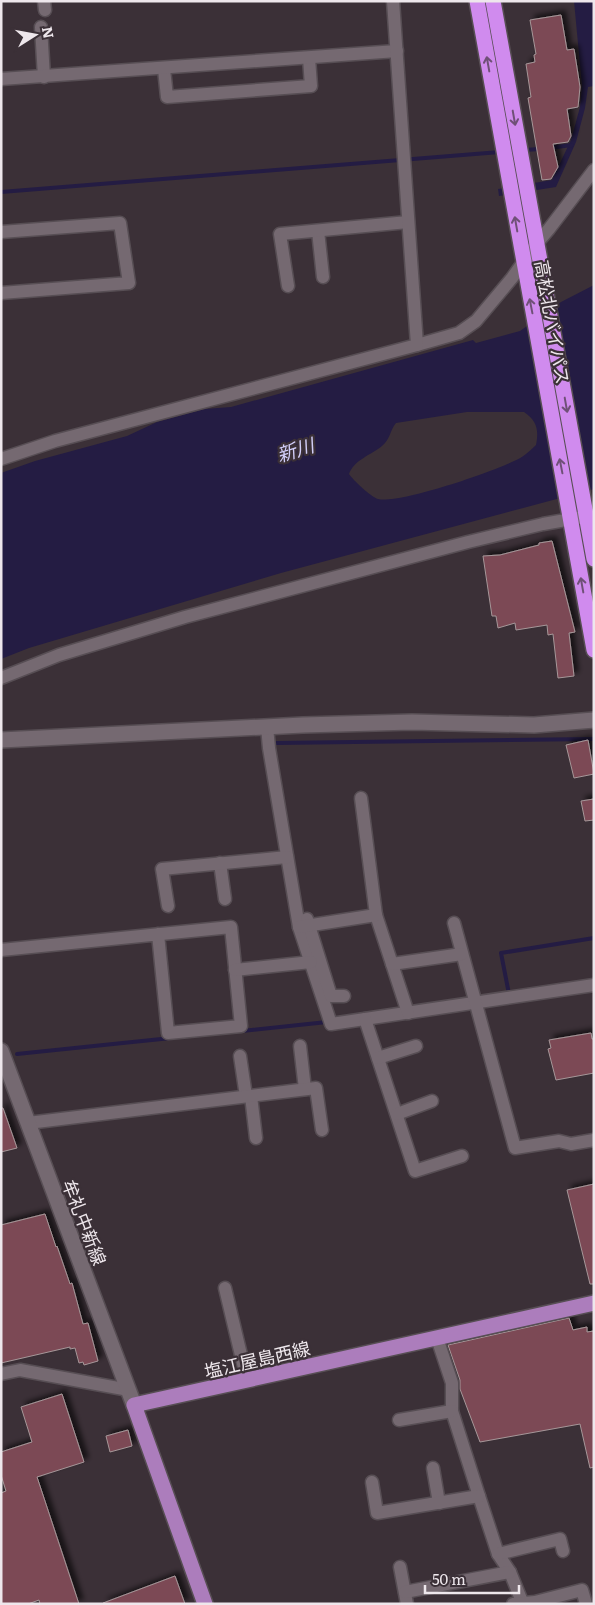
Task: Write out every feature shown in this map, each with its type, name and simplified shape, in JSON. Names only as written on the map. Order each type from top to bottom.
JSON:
[{"type":"highway","name":"高松北バイパス","points":[[477,1],[594,650]]},
{"type":"highway","name":"高松北バイパス","points":[[493,1],[537,248],[588,514],[594,559]]},
{"type":"main road","name":"塩江屋島西線","points":[[134,1405],[594,1303]]},
{"type":"main road","points":[[134,1405],[205,1604]]},
{"type":"street","points":[[393,1],[417,344]]},
{"type":"street","points":[[41,27],[44,77]]},
{"type":"street","points":[[1,80],[397,51]]},
{"type":"street","points":[[164,68],[166,97],[215,94],[311,86],[309,58]]},
{"type":"street","points":[[1,459],[55,441],[459,333],[476,321],[512,278],[524,267],[549,229],[594,170]]},
{"type":"street","points":[[288,286],[280,234],[408,222]]},
{"type":"street","points":[[1,232],[120,223],[129,283],[1,293]]},
{"type":"street","points":[[318,231],[324,277]]},
{"type":"street","points":[[1,678],[59,655],[185,617],[468,542],[588,514]]},
{"type":"street","points":[[1,740],[412,722],[534,725],[594,720]]},
{"type":"street","points":[[267,727],[287,857],[304,922],[311,962],[331,1024],[594,985]]},
{"type":"street","points":[[361,798],[376,915],[408,1013]]},
{"type":"street","points":[[168,906],[162,869],[287,857]]},
{"type":"street","points":[[220,863],[225,899]]},
{"type":"street","points":[[304,922],[376,915]]},
{"type":"street","points":[[304,922],[331,996],[344,996]]},
{"type":"street","points":[[454,923],[515,1148],[559,1141],[571,1144],[594,1140]]},
{"type":"street","points":[[1,950],[158,934],[230,927],[241,1026],[168,1033],[158,934]]},
{"type":"street","points":[[392,964],[462,954]]},
{"type":"street","points":[[235,970],[311,962]]},
{"type":"street","points":[[365,1019],[415,1171],[462,1156]]},
{"type":"street","points":[[300,1046],[305,1089]]},
{"type":"street","points":[[378,1058],[416,1046]]},
{"type":"street","name":"牟礼中新線","points":[[1,1051],[4,1067],[28,1123],[134,1405]]},
{"type":"street","points":[[240,1056],[256,1138]]},
{"type":"street","points":[[28,1123],[316,1088],[322,1130]]},
{"type":"street","points":[[397,1114],[432,1101]]},
{"type":"street","points":[[224,1288],[247,1380]]},
{"type":"street","points":[[437,1338],[452,1383],[452,1411],[498,1554],[510,1572],[520,1603],[535,1602],[582,1590],[586,1604]]},
{"type":"street","points":[[1,1374],[20,1370],[129,1390]]},
{"type":"street","points":[[399,1420],[452,1411]]},
{"type":"street","points":[[433,1468],[439,1503]]},
{"type":"street","points":[[372,1482],[377,1513],[479,1496]]},
{"type":"street","points":[[498,1554],[560,1539],[563,1551]]},
{"type":"street","points":[[400,1567],[406,1598],[510,1572]]},
{"type":"water","points":[[574,1],[594,1],[594,86],[588,87],[585,108],[576,142],[556,187],[499,196],[498,189],[552,180],[571,140],[580,107],[582,86]]},
{"type":"water","name":"新川","points":[[594,285],[594,489],[281,573],[29,648],[1,659],[1,473],[35,461],[127,436],[157,422],[205,409],[231,407],[473,340],[476,343],[520,331],[561,302]],"holes":[[[467,412],[524,412],[532,419],[536,426],[536,445],[520,458],[503,466],[446,486],[405,497],[389,499],[375,498],[349,474],[359,461],[385,444],[396,423]]]},
{"type":"building","points":[[561,15],[567,50],[574,49],[580,87],[578,107],[567,109],[571,136],[568,142],[553,144],[558,167],[551,179],[542,180],[528,98],[531,97],[526,64],[535,62],[534,55],[536,54],[530,20]]},
{"type":"building","points":[[552,541],[575,632],[569,633],[574,676],[558,678],[553,634],[548,635],[547,625],[516,630],[515,623],[498,628],[496,616],[492,616],[483,556],[500,555]]},
{"type":"building","points":[[588,740],[594,774],[574,778],[566,745]]},
{"type":"building","points":[[594,799],[594,820],[585,821],[581,801]]},
{"type":"building","points":[[591,1033],[592,1039],[594,1039],[594,1073],[556,1080],[548,1049],[551,1048],[549,1040]]},
{"type":"building","points":[[1,1108],[3,1108],[17,1148],[1,1152]]},
{"type":"building","points":[[594,1184],[594,1284],[590,1284],[567,1190]]},
{"type":"building","points":[[45,1214],[70,1284],[72,1283],[83,1324],[88,1323],[98,1361],[84,1365],[83,1362],[79,1363],[75,1348],[70,1349],[70,1347],[1,1363],[1,1225]]},
{"type":"building","points":[[569,1318],[573,1330],[587,1327],[587,1332],[594,1331],[594,1467],[590,1468],[580,1424],[480,1442],[460,1389],[460,1380],[448,1345]]},
{"type":"building","points":[[62,1394],[84,1462],[37,1477],[79,1604],[40,1604],[39,1600],[28,1604],[1,1604],[1,1493],[6,1491],[1,1475],[1,1452],[32,1442],[21,1407]]},
{"type":"building","points":[[128,1430],[132,1446],[110,1452],[106,1436]]},
{"type":"building","points":[[175,1576],[185,1604],[103,1604],[103,1603]]},
{"type":"waterway","points":[[549,148],[572,145]]},
{"type":"waterway","points":[[524,150],[540,149]]},
{"type":"waterway","points":[[1,192],[500,152]]},
{"type":"waterway","points":[[276,743],[594,739]]},
{"type":"waterway","points":[[507,994],[509,994],[501,953],[594,938]]},
{"type":"waterway","points":[[242,1031],[327,1022]]},
{"type":"waterway","points":[[17,1054],[171,1038]]}]
